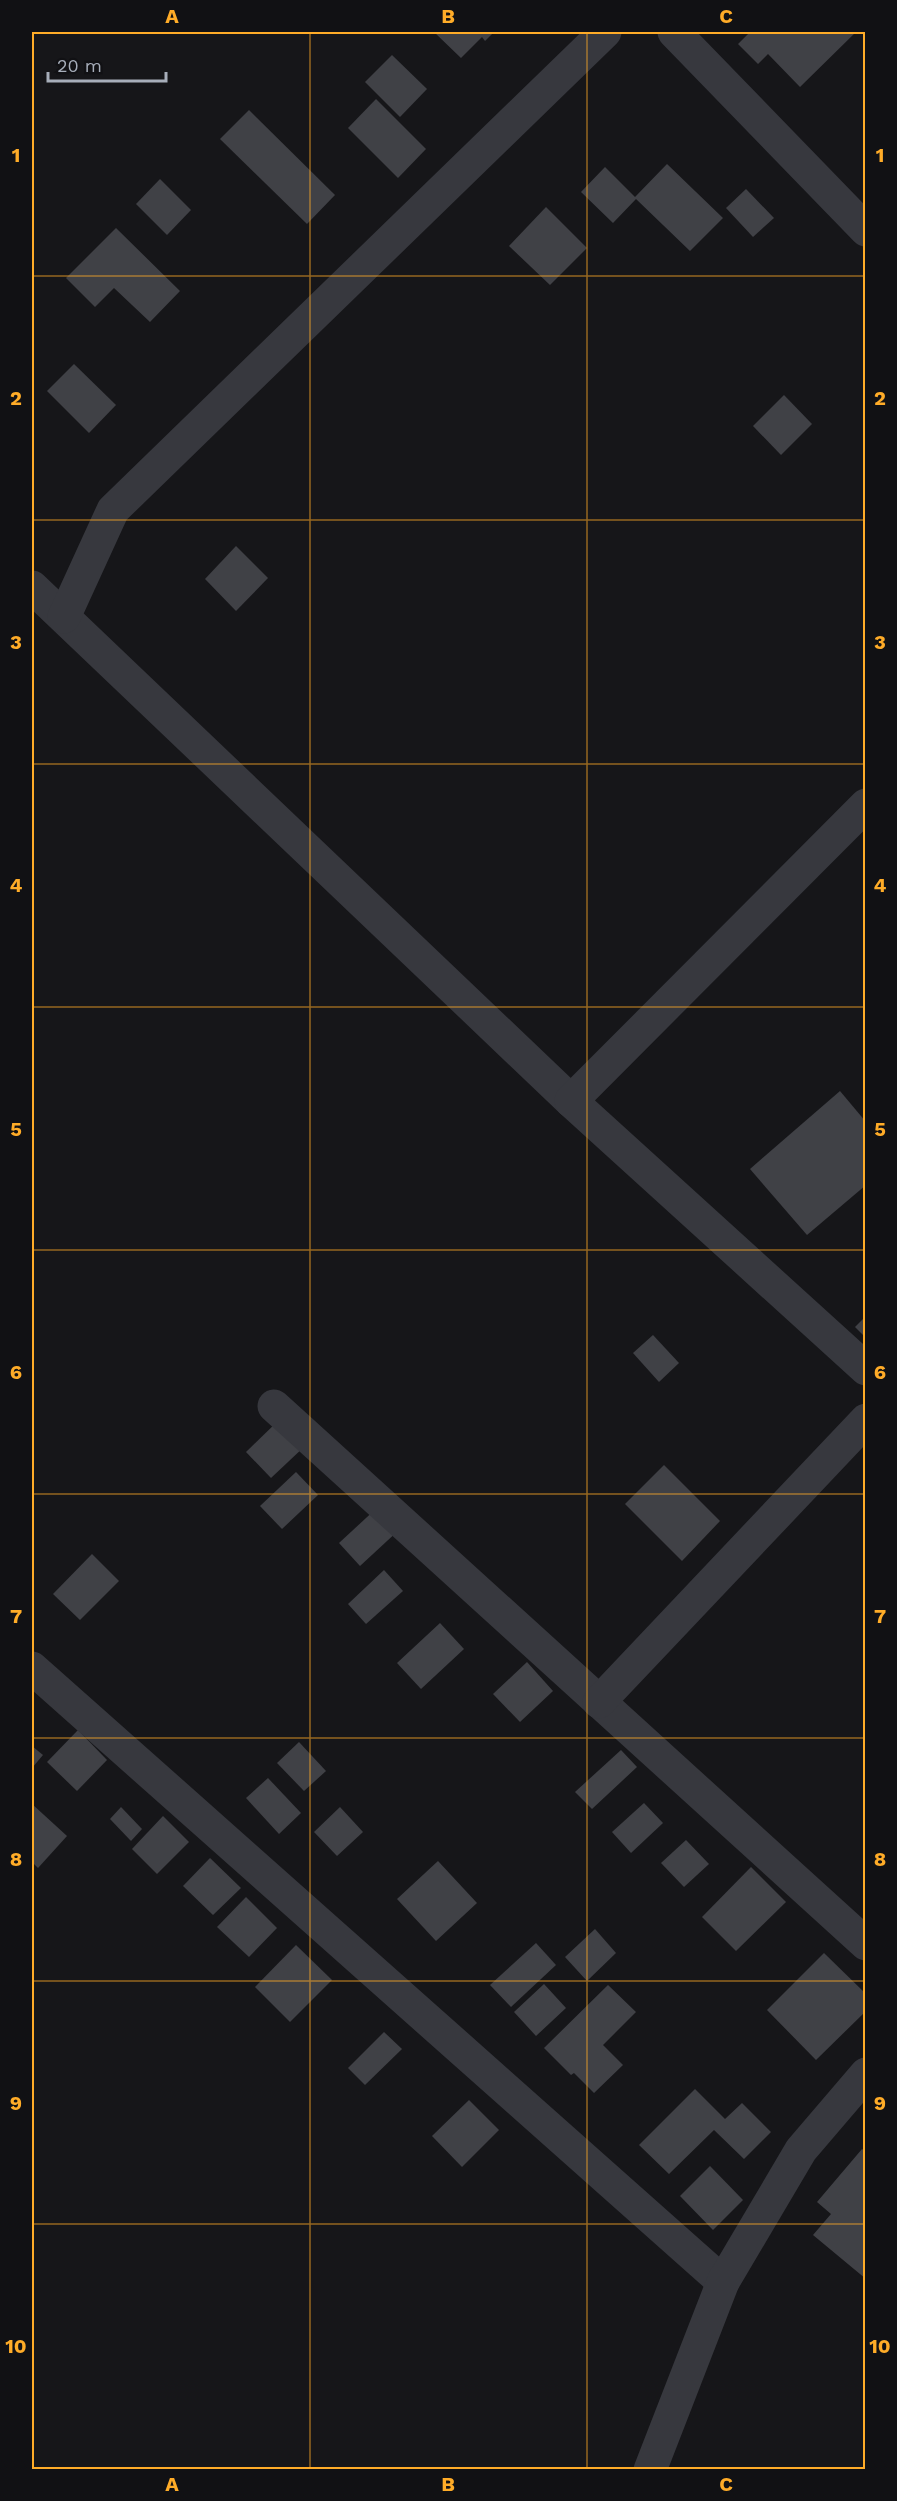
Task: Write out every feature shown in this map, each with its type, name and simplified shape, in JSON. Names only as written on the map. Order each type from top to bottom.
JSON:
[{"type":"street","points":[[64,617],[113,510],[605,32]]},
{"type":"street","points":[[674,32],[866,230]]},
{"type":"street","points":[[32,587],[571,1101],[866,1369]]},
{"type":"street","points":[[571,1101],[866,806]]},
{"type":"street","points":[[274,1406],[866,1944]]},
{"type":"street","points":[[599,1702],[866,1420]]},
{"type":"street","points":[[32,1668],[723,2282]]},
{"type":"street","points":[[650,2469],[723,2282],[801,2150],[866,2074]]},
{"type":"building","points":[[434,32],[494,32],[485,41],[482,37],[461,58]]},
{"type":"building","points":[[750,32],[856,32],[800,87],[768,54],[758,64],[738,44]]},
{"type":"building","points":[[392,55],[427,89],[400,117],[365,82]]},
{"type":"building","points":[[376,99],[426,149],[398,178],[348,128]]},
{"type":"building","points":[[249,110],[335,195],[307,224],[220,139]]},
{"type":"building","points":[[667,164],[723,218],[690,251],[636,199],[613,223],[581,192],[605,167],[635,197]]},
{"type":"building","points":[[160,179],[191,210],[167,235],[136,204]]},
{"type":"building","points":[[746,189],[774,218],[753,237],[726,208]]},
{"type":"building","points":[[546,207],[587,248],[550,285],[509,246]]},
{"type":"building","points":[[116,228],[180,291],[150,322],[114,288],[95,307],[66,278]]},
{"type":"building","points":[[74,364],[116,405],[89,433],[47,391]]},
{"type":"building","points":[[784,395],[812,424],[781,455],[753,426]]},
{"type":"building","points":[[236,546],[268,578],[236,611],[205,579]]},
{"type":"building","points":[[840,1091],[866,1122],[866,1185],[807,1235],[750,1169]]},
{"type":"building","points":[[866,1316],[866,1338],[855,1327]]},
{"type":"building","points":[[653,1335],[679,1363],[659,1382],[633,1353]]},
{"type":"building","points":[[280,1419],[305,1446],[271,1478],[246,1452]]},
{"type":"building","points":[[664,1465],[720,1521],[682,1561],[625,1504]]},
{"type":"building","points":[[296,1472],[318,1495],[282,1529],[260,1506]]},
{"type":"building","points":[[379,1506],[400,1529],[360,1566],[339,1543]]},
{"type":"building","points":[[92,1554],[119,1581],[80,1620],[53,1594]]},
{"type":"building","points":[[384,1570],[403,1591],[366,1624],[348,1604]]},
{"type":"building","points":[[440,1623],[464,1649],[421,1689],[397,1663]]},
{"type":"building","points":[[527,1662],[553,1691],[520,1722],[493,1694]]},
{"type":"building","points":[[78,1730],[107,1760],[77,1791],[47,1762]]},
{"type":"building","points":[[299,1742],[326,1771],[304,1791],[277,1763]]},
{"type":"building","points":[[32,1746],[43,1755],[32,1768]]},
{"type":"building","points":[[621,1750],[637,1767],[592,1809],[575,1792]]},
{"type":"building","points":[[268,1778],[301,1813],[279,1834],[246,1798]]},
{"type":"building","points":[[644,1803],[663,1823],[631,1853],[612,1832]]},
{"type":"building","points":[[32,1804],[67,1836],[38,1868],[32,1862]]},
{"type":"building","points":[[121,1807],[142,1829],[131,1841],[110,1819]]},
{"type":"building","points":[[340,1807],[363,1832],[337,1856],[314,1832]]},
{"type":"building","points":[[163,1816],[189,1842],[157,1874],[132,1849]]},
{"type":"building","points":[[686,1840],[709,1864],[684,1887],[661,1863]]},
{"type":"building","points":[[210,1858],[241,1888],[213,1915],[183,1886]]},
{"type":"building","points":[[438,1861],[477,1903],[436,1941],[397,1899]]},
{"type":"building","points":[[751,1867],[786,1902],[736,1951],[702,1917]]},
{"type":"building","points":[[246,1897],[277,1928],[249,1957],[217,1927]]},
{"type":"building","points":[[595,1929],[616,1953],[587,1981],[565,1957]]},
{"type":"building","points":[[536,1943],[556,1965],[511,2007],[490,1985]]},
{"type":"building","points":[[296,1945],[332,1980],[290,2022],[255,1987]]},
{"type":"building","points":[[824,1953],[866,1994],[866,2011],[816,2060],[767,2010]]},
{"type":"building","points":[[544,1984],[566,2008],[536,2036],[514,2012]]},
{"type":"building","points":[[608,1985],[636,2012],[603,2045],[623,2065],[594,2093],[574,2073],[571,2075],[544,2048]]},
{"type":"building","points":[[384,2032],[402,2049],[365,2085],[348,2068]]},
{"type":"building","points":[[695,2089],[725,2119],[742,2103],[771,2132],[744,2159],[714,2130],[669,2174],[639,2145]]},
{"type":"building","points":[[469,2100],[499,2130],[462,2167],[432,2136]]},
{"type":"building","points":[[862,2149],[866,2152],[866,2279],[813,2235],[831,2214],[817,2202]]},
{"type":"building","points":[[710,2166],[743,2200],[713,2230],[680,2196]]}]
